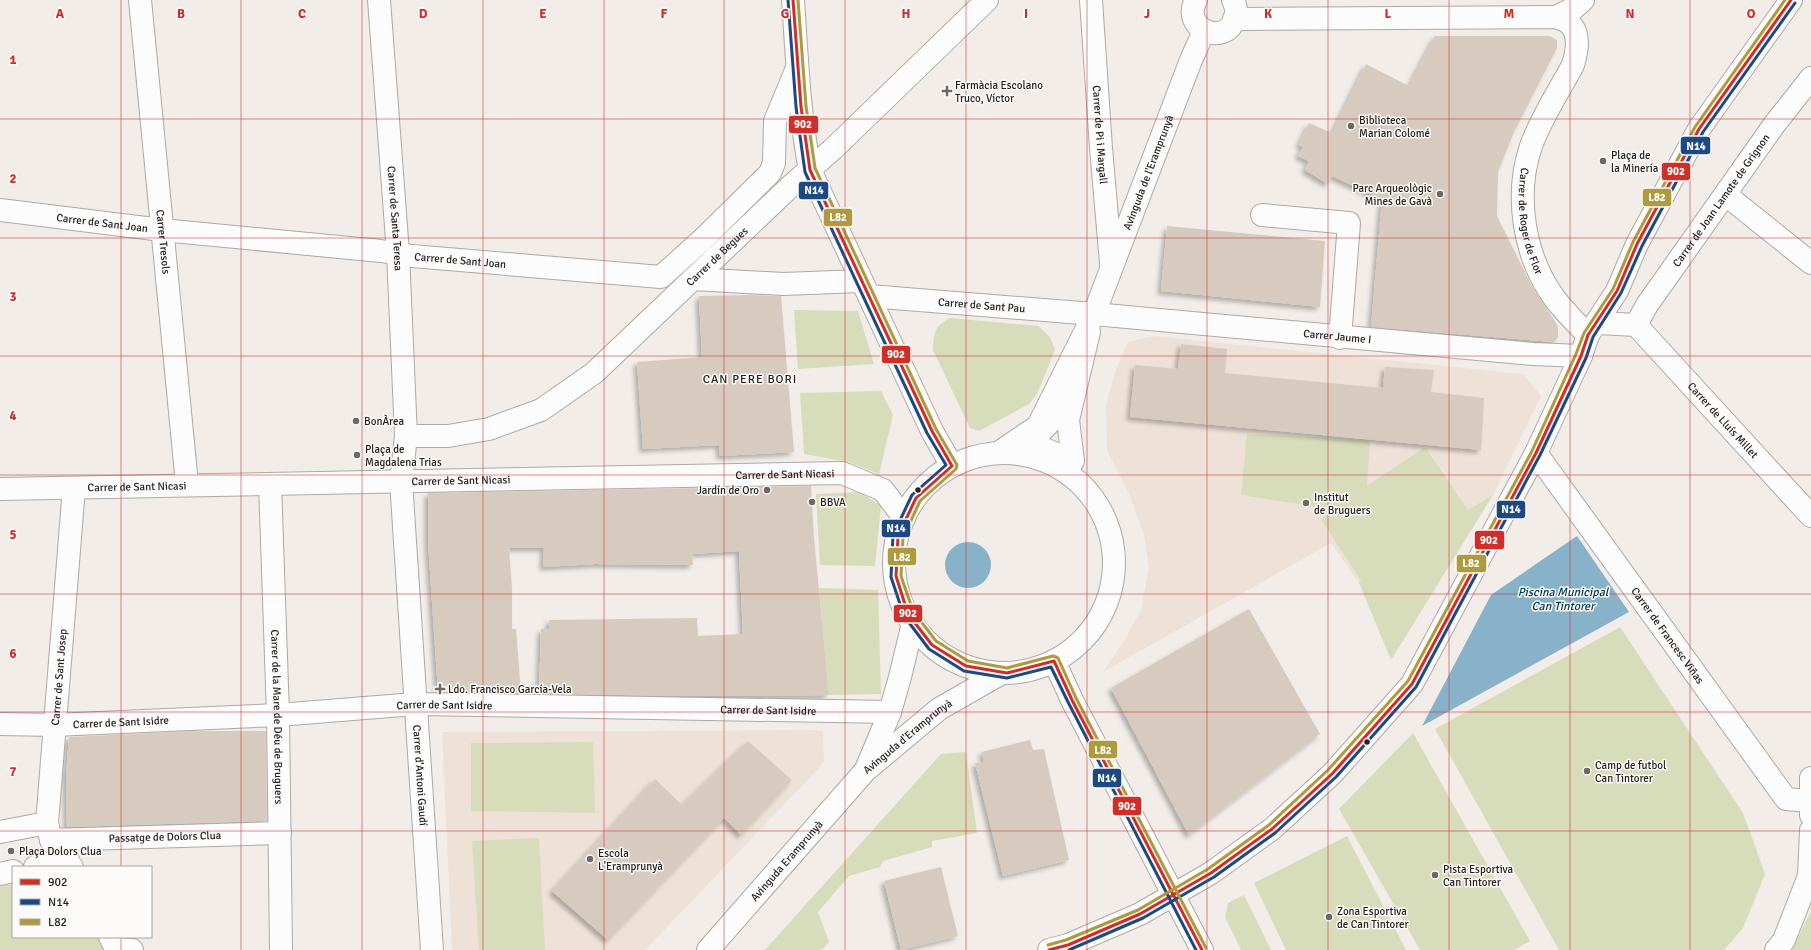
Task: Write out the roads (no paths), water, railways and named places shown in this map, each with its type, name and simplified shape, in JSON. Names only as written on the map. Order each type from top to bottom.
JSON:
[{"type":"street","name":"Carrer Tresols","points":[[140,0],[187,484]]},
{"type":"street","name":"Carrer de Santa Teresa","points":[[379,0],[398,253],[406,436]]},
{"type":"street","points":[[793,0],[797,68],[805,145],[810,170],[932,431],[952,466]]},
{"type":"street","name":"Carrer de Begues","points":[[406,436],[448,436],[489,429],[540,410],[594,373],[810,170],[987,0]]},
{"type":"street","name":"Carrer de Pi i Margall","points":[[1091,0],[1101,148],[1112,269]]},
{"type":"street","points":[[1196,0],[1192,10],[1194,19],[1198,26],[1204,31],[1213,34],[1222,32],[1230,27],[1234,10],[1556,18],[1574,8],[1583,0]]},
{"type":"street","points":[[1050,950],[1068,945],[1140,914],[1174,893],[1211,874],[1272,829],[1332,774],[1412,684],[1536,453],[1593,329],[1617,291],[1637,244],[1699,129],[1791,0]]},
{"type":"street","name":"Carrer de Roger de Flor","points":[[1556,18],[1569,22],[1577,38],[1577,52],[1573,65],[1531,146],[1524,179],[1524,213],[1528,244],[1541,276],[1555,299],[1593,329]]},
{"type":"street","name":"Avinguda de l'Eramprunyà","points":[[998,453],[1038,426],[1092,323],[1191,60],[1204,31]]},
{"type":"street","name":"Carrer de Sant Joan","points":[[0,210],[162,230],[661,277],[668,273],[770,174],[774,163],[775,121],[797,68]]},
{"type":"street","name":"Carrer de Joan Lamote de Grignon","points":[[1636,325],[1647,305],[1774,125],[1811,78]]},
{"type":"street","points":[[1726,195],[1811,263]]},
{"type":"street","points":[[1262,215],[1349,223],[1340,338]]},
{"type":"street","name":"Carrer de Sant Pau","points":[[693,279],[865,288],[1092,323]]},
{"type":"street","points":[[1617,291],[1647,305]]},
{"type":"street","points":[[1092,323],[1068,420],[1073,461],[1030,444],[1054,418],[1092,323]]},
{"type":"street","name":"Avinguda de l'Eramprunyà","points":[[1092,323],[1076,433],[1094,498]]},
{"type":"street","name":"Carrer Jaume I","points":[[1092,323],[1340,338],[1533,354],[1581,356]]},
{"type":"street","points":[[1593,329],[1636,325]]},
{"type":"street","name":"Carrer de Lluís Millet","points":[[1636,325],[1811,516]]},
{"type":"street","points":[[401,481],[406,436]]},
{"type":"street","points":[[998,453],[1020,453],[1051,463],[1070,474],[1094,498],[1104,515],[1113,543],[1114,563],[1111,588],[1105,607],[1092,629],[1079,644],[1054,661],[1024,671],[1002,673],[976,669],[951,659],[926,640],[913,623],[900,599],[895,572],[896,544],[904,518],[924,487],[952,466],[979,455],[998,453]]},
{"type":"street","name":"Carrer de Francesc Viñas","points":[[1536,453],[1786,799],[1811,823]]},
{"type":"street","name":"Carrer de Sant Nicasi","points":[[0,489],[187,484],[270,484],[842,473],[883,490],[904,518]]},
{"type":"street","name":"Carrer d'Antoni Gaudí","points":[[401,481],[432,950]]},
{"type":"street","name":"Carrer de la Mare de Déu de Bruguers","points":[[270,484],[278,715],[281,950]]},
{"type":"street","name":"Carrer de Sant Josep","points":[[49,832],[54,725],[74,488]]},
{"type":"street","name":"Avinguda d'Eramprunyà","points":[[866,771],[890,712],[913,623]]},
{"type":"street","points":[[1054,661],[1072,700],[1174,893],[1202,950]]},
{"type":"street","name":"Avinguda d'Eramprunyà","points":[[866,771],[939,709],[1002,673]]},
{"type":"street","name":"Carrer de Sant Isidre","points":[[0,724],[54,725],[278,715],[415,704],[890,712]]},
{"type":"street","name":"Avinguda Eramprunyà","points":[[708,950],[866,771]]},
{"type":"street","points":[[1786,799],[1810,810],[1811,778]]},
{"type":"street","points":[[1781,947],[1810,876],[1811,830]]},
{"type":"street","name":"Passatge de Dolors Clua","points":[[0,832],[280,833]]},
{"type":"street","points":[[47,866],[70,864],[49,832]]},
{"type":"street","points":[[0,874],[12,872]]},
{"type":"street","points":[[110,938],[116,950],[132,950]]},
{"type":"water","name":"Piscina Municipal Can Tintorer","points":[[1577,536],[1629,612],[1422,726],[1491,595]]},
{"type":"water","points":[[963,542],[973,542],[985,548],[990,556],[990,574],[985,582],[977,587],[963,588],[955,585],[948,578],[945,570],[945,560],[948,552],[955,545]]},
{"type":"place","name":"Farmàcia Escolano Truco, Víctor","points":[[947,91]]},
{"type":"place","name":"Biblioteca Marian Colomé","points":[[1351,126]]},
{"type":"place","name":"Plaça de la Minería","points":[[1603,161]]},
{"type":"place","name":"Parc Arqueològic Mines de Gavà","points":[[1440,194]]},
{"type":"place","name":"BonÀrea","points":[[356,421]]},
{"type":"place","name":"Plaça de Magdalena Trias","points":[[357,455]]},
{"type":"place","name":"Jardín de Oro","points":[[767,490]]},
{"type":"place","name":"BBVA","points":[[812,502]]},
{"type":"place","name":"Institut de Bruguers","points":[[1306,503]]},
{"type":"place","name":"Ldo. Francisco García-Vela","points":[[440,689]]},
{"type":"place","name":"Camp de futbol Can Tintorer","points":[[1587,771]]},
{"type":"place","name":"Plaça Dolors Clua","points":[[11,851]]},
{"type":"place","name":"Escola L'Eramprunyà","points":[[590,859]]},
{"type":"place","name":"Pista Esportiva Can Tintorer","points":[[1435,875]]},
{"type":"place","name":"Zona Esportiva de Can Tintorer","points":[[1329,917]]},
{"type":"district","name":"CAN PERE BORI","points":[[750,379]]}]
